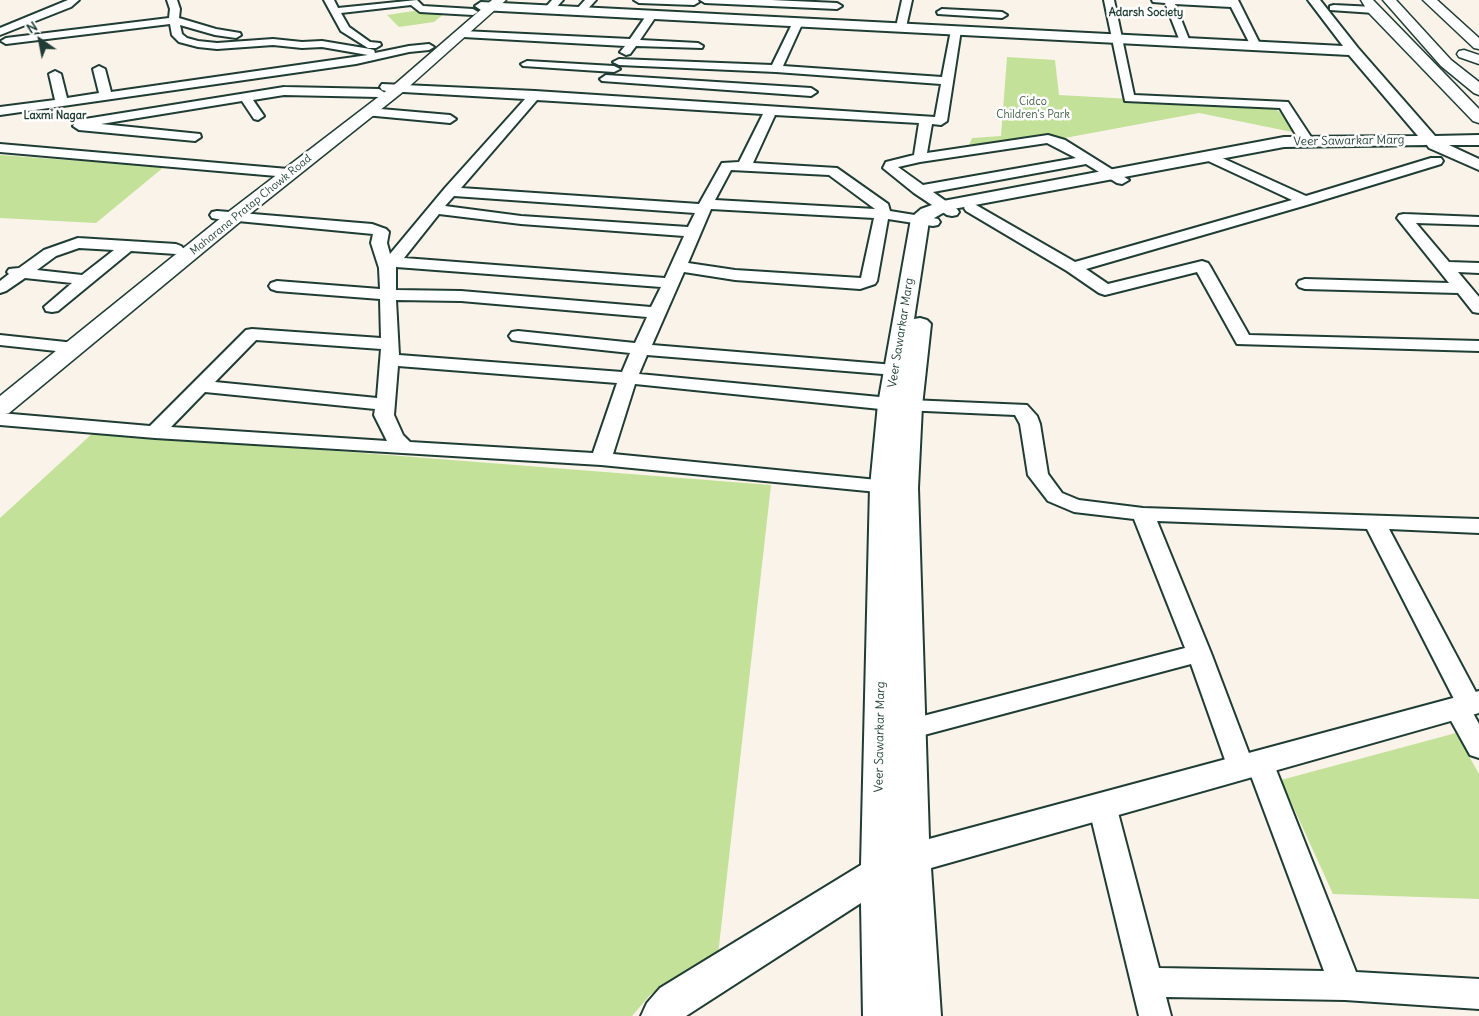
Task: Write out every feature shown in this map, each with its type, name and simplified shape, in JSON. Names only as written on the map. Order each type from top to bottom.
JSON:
[{"type":"main road","points":[[1389,0],[1446,63],[1479,90]]},
{"type":"main road","points":[[1429,0],[1479,44]]},
{"type":"main road","points":[[1370,5],[1450,90],[1474,112]]},
{"type":"main road","name":"Maharana Pratap Chowk Road","points":[[281,173],[369,112],[422,54],[481,11]]},
{"type":"main road","points":[[1479,60],[1460,51],[1479,67]]},
{"type":"main road","points":[[1446,63],[1474,112]]},
{"type":"main road","name":"Maharana Pratap Chowk Road","points":[[0,391],[67,347],[226,216],[388,89]]},
{"type":"main road","name":"Maharana Pratap Chowk Road","points":[[0,408],[176,249],[226,216]]},
{"type":"street","points":[[3,37],[74,0]]},
{"type":"street","points":[[332,5],[362,0]]},
{"type":"street","points":[[580,11],[591,0]]},
{"type":"street","points":[[640,0],[695,1],[686,16]]},
{"type":"street","points":[[705,0],[839,3],[831,24]]},
{"type":"street","points":[[901,28],[907,0]]},
{"type":"street","points":[[1109,0],[1129,98],[1284,105],[1306,140]]},
{"type":"street","points":[[1157,0],[1234,2],[1256,46]]},
{"type":"street","points":[[1169,0],[1184,42]]},
{"type":"street","points":[[1314,0],[1353,51],[1434,148],[1479,165]]},
{"type":"street","points":[[332,5],[415,3],[481,11],[632,42],[698,46]]},
{"type":"street","points":[[332,5],[345,29],[371,46],[422,54]]},
{"type":"street","points":[[481,11],[553,5],[580,11],[1353,51]]},
{"type":"street","points":[[1334,8],[1370,5]]},
{"type":"street","points":[[3,37],[174,10],[203,20],[247,28]]},
{"type":"street","points":[[174,10],[177,35],[183,40],[198,44],[217,46],[274,42],[322,44],[387,54],[394,59],[422,54]]},
{"type":"street","points":[[174,10],[215,32],[274,42]]},
{"type":"street","points":[[942,12],[1003,11],[1000,33]]},
{"type":"street","points":[[592,99],[632,42],[636,30],[652,15]]},
{"type":"street","points":[[777,67],[798,22]]},
{"type":"street","points":[[195,137],[80,126],[80,124],[296,90],[388,89],[535,95],[941,121],[956,30]]},
{"type":"street","points":[[267,32],[307,39],[322,44]]},
{"type":"street","points":[[0,111],[364,59],[409,48],[422,54]]},
{"type":"street","points":[[527,64],[618,60],[777,67],[948,81]]},
{"type":"street","points":[[777,67],[849,67]]},
{"type":"street","points":[[98,69],[106,96]]},
{"type":"street","points":[[55,74],[62,102]]},
{"type":"street","points":[[606,79],[810,92]]},
{"type":"street","points":[[388,263],[535,95]]},
{"type":"street","points":[[245,97],[258,116]]},
{"type":"street","points":[[183,107],[195,137]]},
{"type":"street","points":[[744,167],[771,110]]},
{"type":"street","points":[[369,112],[450,119]]},
{"type":"street","points":[[920,158],[926,120]]},
{"type":"street","points":[[158,162],[195,137]]},
{"type":"street","points":[[1117,177],[1060,143],[1045,139],[920,158],[891,164],[890,168],[919,190],[944,213],[1073,268],[1105,290],[1202,266],[1243,340],[1479,346]]},
{"type":"street","name":"Veer Sawarkar Marg","points":[[1214,159],[1284,142],[1306,140],[1434,148],[1479,140]]},
{"type":"street","name":"Veer Sawarkar Marg","points":[[944,213],[1117,177],[1214,159],[1306,145],[1434,148],[1479,145]]},
{"type":"street","points":[[0,148],[281,173]]},
{"type":"street","points":[[1073,268],[1305,202],[1434,148]]},
{"type":"street","points":[[1214,159],[1305,202]]},
{"type":"street","points":[[919,190],[1089,160]]},
{"type":"street","points":[[601,459],[628,378],[693,232],[705,206],[727,166],[832,171],[882,207],[869,281],[864,284],[735,275],[678,266]]},
{"type":"street","points":[[450,191],[882,214],[944,213]]},
{"type":"street","points":[[435,209],[521,220],[693,232]]},
{"type":"street","name":"Veer Sawarkar Marg","points":[[900,404],[895,370],[944,213]]},
{"type":"street","name":"Veer Sawarkar Marg","points":[[883,1016],[879,873],[894,488],[900,404],[944,213]]},
{"type":"street","points":[[226,216],[372,228],[381,232],[379,243],[388,263],[390,352],[384,415],[394,437],[404,448]]},
{"type":"street","points":[[1479,221],[1404,218],[1479,308]]},
{"type":"street","points":[[0,288],[50,253],[78,243],[176,249]]},
{"type":"street","points":[[52,307],[128,246]]},
{"type":"street","points":[[388,263],[670,284]]},
{"type":"street","points":[[1445,267],[1479,268]]},
{"type":"street","points":[[0,271],[86,280]]},
{"type":"street","points":[[1305,284],[1462,288]]},
{"type":"street","points":[[277,286],[389,295],[461,296],[657,313]]},
{"type":"street","points":[[155,432],[252,334],[390,352],[628,378],[900,404],[1020,409],[1027,416],[1030,424],[1038,475],[1055,497],[1074,506],[1143,514],[1375,524],[1479,526]]},
{"type":"street","points":[[518,336],[641,349],[895,370]]},
{"type":"street","points":[[0,340],[67,347]]},
{"type":"street","points":[[200,386],[385,404]]},
{"type":"street","points":[[0,419],[155,432],[601,459],[894,488]]},
{"type":"street","name":"Veer Sawarkar Marg","points":[[894,488],[909,729],[912,858],[921,1016]]},
{"type":"street","points":[[1143,514],[1199,653],[1346,986]]},
{"type":"street","points":[[1375,524],[1468,705],[1479,748]]},
{"type":"street","points":[[909,729],[1199,653]]},
{"type":"street","points":[[661,1016],[674,1001],[879,873],[912,858],[1468,705]]},
{"type":"street","points":[[1102,805],[1155,1016]]},
{"type":"street","points":[[1146,982],[1346,986],[1479,994]]},
{"type":"green space","points":[[420,10],[445,13],[434,22],[399,27],[387,15]]},
{"type":"green space","name":"Cidco Children's Park","points":[[1007,57],[1055,60],[1059,95],[1274,107],[1302,134],[1199,113],[1054,140],[1047,135],[968,148],[972,138],[1001,136]]},
{"type":"green space","points":[[0,155],[164,167],[96,223],[0,218]]},
{"type":"green space","points":[[94,432],[771,485],[718,955],[651,994],[632,1016],[0,1016],[0,518]]},
{"type":"green space","points":[[1456,733],[1479,774],[1479,899],[1333,894],[1281,780]]},
{"type":"district","name":"Adarsh Society","points":[[1146,13]]},
{"type":"district","name":"Laxmi Nagar","points":[[55,116]]}]
